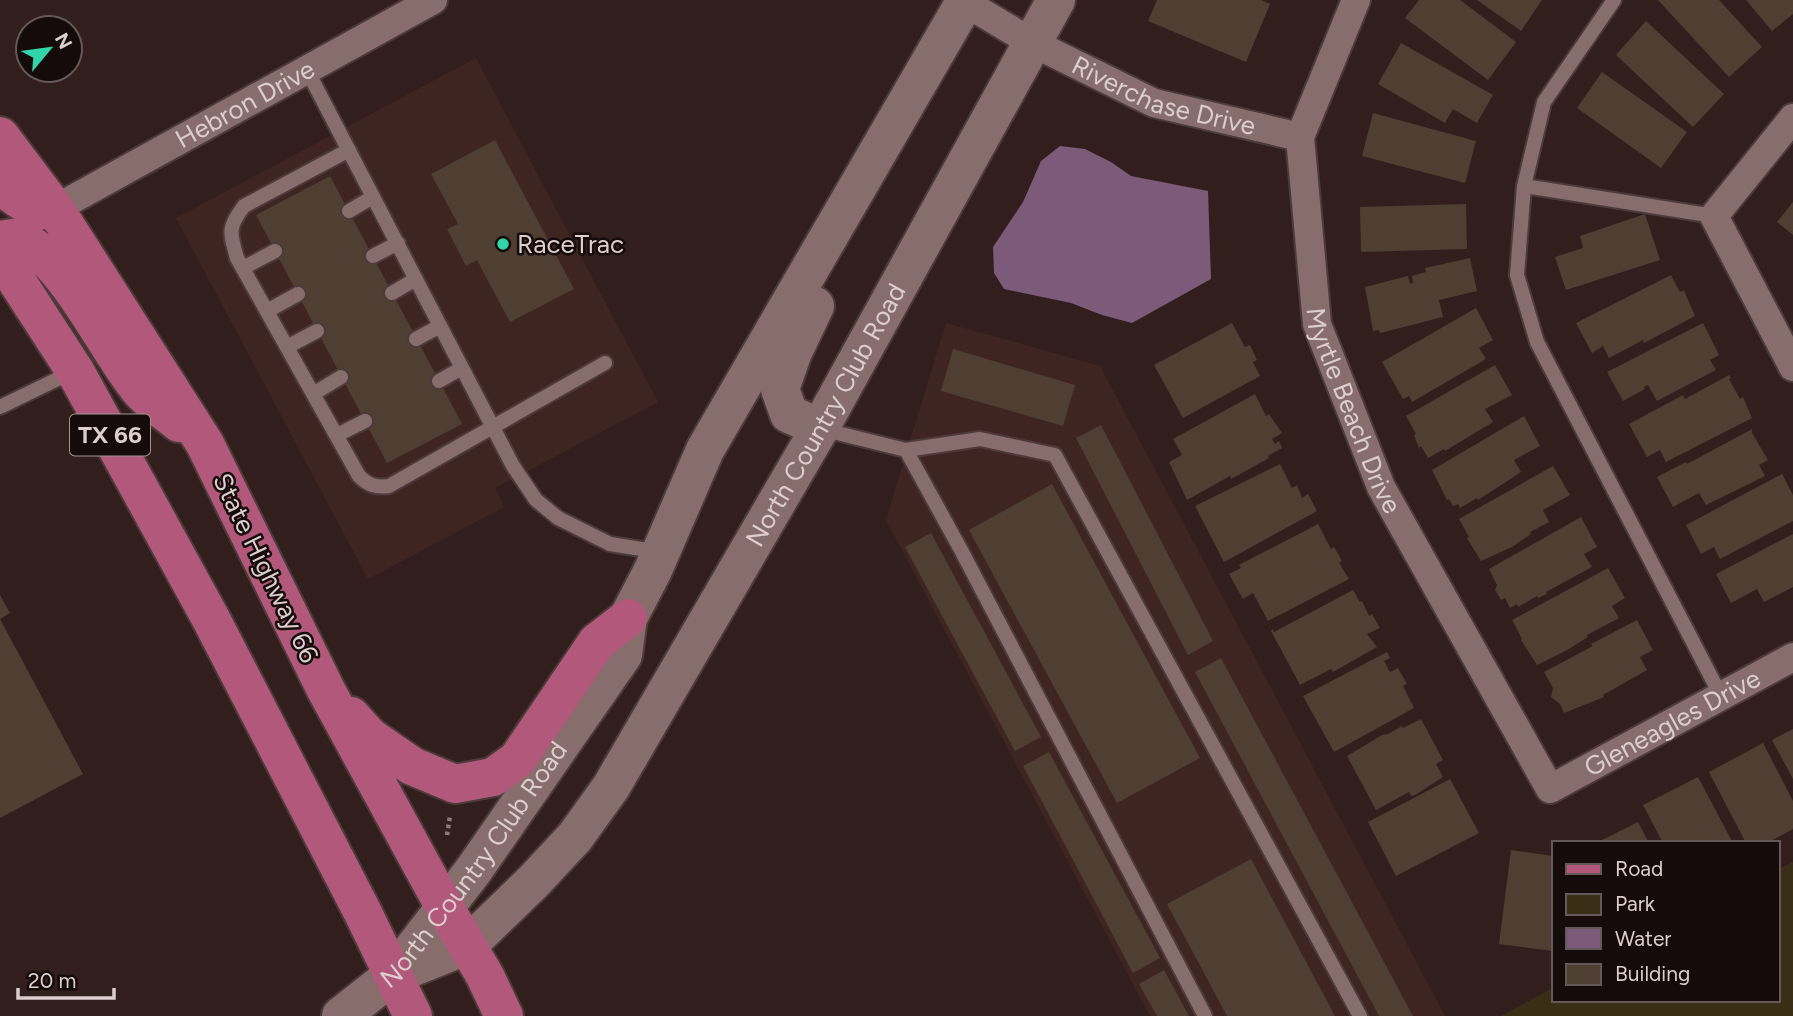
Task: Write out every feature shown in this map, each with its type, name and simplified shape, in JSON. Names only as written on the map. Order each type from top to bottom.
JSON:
[{"type":"main road","name":"North Country Club Road","points":[[393,975],[468,945],[575,837],[611,787],[820,428],[1056,0]]},
{"type":"main road","name":"North Country Club Road","points":[[393,975],[472,871],[623,655],[628,618],[705,450],[964,1]]},
{"type":"main road","name":"State Highway 66","points":[[0,136],[55,209],[205,444],[326,690],[468,945],[504,1016]]},
{"type":"main road","points":[[0,184],[13,195],[34,205],[48,211],[55,209]]},
{"type":"main road","points":[[820,428],[789,414],[780,389],[793,352],[821,295],[833,230]]},
{"type":"main road","points":[[0,240],[19,237],[46,256],[93,320],[139,390],[205,444]]},
{"type":"main road","name":"TX 66","points":[[0,255],[75,370],[211,619],[413,1016]]},
{"type":"main road","points":[[326,690],[370,737],[412,766],[455,784],[493,777],[516,760],[597,642],[628,618]]},
{"type":"main road","points":[[341,1016],[393,975]]},
{"type":"street","name":"Hebron Drive","points":[[55,209],[433,0]]},
{"type":"street","name":"Myrtle Beach Drive","points":[[1356,0],[1300,137],[1317,324],[1381,487],[1550,789]]},
{"type":"street","name":"Riverchase Drive","points":[[964,1],[1031,42],[1154,103],[1300,137]]},
{"type":"street","points":[[1793,118],[1714,216],[1793,368]]},
{"type":"street","name":"Gleneagles Drive","points":[[1550,789],[1793,657]]},
{"type":"lane","points":[[1614,0],[1544,102],[1524,186],[1517,275],[1537,342],[1721,696]]},
{"type":"lane","points":[[307,70],[513,466],[536,500],[558,518],[610,544],[660,552]]},
{"type":"lane","points":[[349,150],[244,206],[229,232],[237,258],[359,476],[367,484],[379,488],[389,486],[605,363]]},
{"type":"lane","points":[[1524,186],[1714,216]]},
{"type":"lane","points":[[349,211],[373,197]]},
{"type":"lane","points":[[373,256],[397,243]]},
{"type":"lane","points":[[243,268],[275,251]]},
{"type":"lane","points":[[392,293],[416,279]]},
{"type":"lane","points":[[267,311],[298,294]]},
{"type":"lane","points":[[416,339],[440,326]]},
{"type":"lane","points":[[287,347],[317,331]]},
{"type":"lane","points":[[439,381],[462,368]]},
{"type":"lane","points":[[0,407],[75,370]]},
{"type":"lane","points":[[313,394],[341,377]]},
{"type":"lane","points":[[337,435],[365,421]]},
{"type":"lane","points":[[820,428],[905,450],[980,439],[1055,455],[1360,1016]]},
{"type":"lane","points":[[905,450],[961,550],[1205,1016]]},
{"type":"path","points":[[447,836],[451,810]]},
{"type":"shaded area","points":[[476,58],[658,402],[495,488],[504,507],[368,579],[176,218]]},
{"type":"shaded area","points":[[946,323],[1100,366],[1445,1016],[1150,1016],[886,520]]},
{"type":"green space","points":[[1793,862],[1793,1016],[1501,1016],[1552,989],[1552,1002],[1779,1002],[1779,869]]},
{"type":"water","points":[[1060,146],[1085,149],[1131,176],[1208,191],[1211,279],[1132,323],[1071,303],[1004,289],[994,273],[993,247],[1023,202],[1041,161]]},
{"type":"building","points":[[1157,0],[1261,0],[1270,4],[1246,62],[1148,21]]},
{"type":"building","points":[[1419,0],[1460,0],[1516,42],[1488,80],[1405,18]]},
{"type":"building","points":[[1477,0],[1542,0],[1521,31]]},
{"type":"building","points":[[1658,0],[1719,0],[1762,47],[1729,77]]},
{"type":"building","points":[[1746,0],[1793,0],[1793,14],[1772,31]]},
{"type":"building","points":[[1646,21],[1724,94],[1693,127],[1616,55]]},
{"type":"building","points":[[1401,43],[1493,95],[1477,123],[1453,109],[1445,123],[1378,84]]},
{"type":"building","points":[[1602,72],[1687,132],[1661,168],[1577,108]]},
{"type":"building","points":[[1373,113],[1476,141],[1465,183],[1362,156]]},
{"type":"building","name":"RaceTrac","points":[[495,140],[574,289],[510,322],[477,260],[466,266],[447,229],[458,224],[431,174]]},
{"type":"building","points":[[330,176],[462,424],[387,463],[256,215]]},
{"type":"building","points":[[1793,202],[1793,235],[1777,222]]},
{"type":"building","points":[[1466,204],[1467,249],[1361,252],[1360,207]]},
{"type":"building","points":[[1645,214],[1660,260],[1566,290],[1555,257],[1583,248],[1580,236]]},
{"type":"building","points":[[1470,258],[1477,291],[1439,300],[1443,317],[1380,333],[1379,330],[1373,331],[1365,287],[1408,276],[1410,284],[1413,283],[1412,276],[1426,272],[1425,268]]},
{"type":"building","points":[[1671,275],[1680,292],[1684,290],[1695,316],[1609,358],[1603,346],[1592,353],[1576,323]]},
{"type":"building","points":[[1476,308],[1493,340],[1479,348],[1486,359],[1412,402],[1409,396],[1403,399],[1382,362]]},
{"type":"building","points":[[1232,323],[1245,347],[1250,345],[1257,360],[1253,362],[1260,376],[1183,418],[1154,365]]},
{"type":"building","points":[[1703,323],[1719,355],[1710,360],[1716,370],[1657,401],[1648,385],[1623,401],[1607,372]]},
{"type":"building","points":[[953,349],[1075,385],[1063,426],[941,391]]},
{"type":"building","points":[[1495,365],[1512,395],[1485,409],[1493,422],[1445,451],[1444,449],[1428,458],[1421,446],[1419,448],[1414,435],[1416,434],[1406,416]]},
{"type":"building","points":[[1729,375],[1752,418],[1666,462],[1660,450],[1647,457],[1629,424],[1683,395],[1685,399]]},
{"type":"building","points":[[1255,394],[1266,416],[1269,414],[1282,433],[1272,439],[1275,444],[1279,441],[1282,448],[1231,479],[1230,476],[1187,500],[1169,462],[1182,455],[1173,439]]},
{"type":"building","points":[[1524,416],[1540,446],[1514,460],[1521,472],[1478,500],[1477,498],[1460,508],[1458,504],[1453,506],[1449,499],[1447,500],[1432,470]]},
{"type":"building","points":[[1101,425],[1213,641],[1188,655],[1076,438]]},
{"type":"building","points":[[1752,429],[1768,460],[1759,465],[1765,476],[1706,505],[1699,493],[1673,507],[1657,477]]},
{"type":"building","points":[[1280,464],[1292,488],[1297,485],[1302,498],[1308,494],[1317,511],[1224,562],[1195,506]]},
{"type":"building","points":[[1553,466],[1570,495],[1543,510],[1549,522],[1530,532],[1531,534],[1512,547],[1481,561],[1459,519]]},
{"type":"building","points":[[1782,474],[1793,495],[1793,521],[1720,559],[1714,547],[1701,554],[1686,525]]},
{"type":"building","points":[[1052,484],[1200,758],[1117,803],[969,530]]},
{"type":"building","points":[[1581,517],[1597,547],[1584,554],[1592,567],[1546,592],[1547,594],[1510,608],[1505,598],[1501,600],[1495,590],[1497,585],[1489,569]]},
{"type":"building","points":[[1318,524],[1331,549],[1334,547],[1342,561],[1339,563],[1349,579],[1268,621],[1253,593],[1243,599],[1229,574],[1241,568],[1239,565]]},
{"type":"building","points":[[931,533],[1041,737],[1015,751],[905,547]]},
{"type":"building","points":[[1793,534],[1793,587],[1764,602],[1757,589],[1731,603],[1716,574]]},
{"type":"building","points":[[1608,568],[1625,598],[1612,606],[1619,618],[1537,665],[1512,620]]},
{"type":"building","points":[[1353,590],[1380,628],[1367,634],[1377,647],[1333,672],[1331,669],[1300,685],[1271,631],[1273,629],[1274,632]]},
{"type":"building","points":[[0,595],[10,613],[0,619]]},
{"type":"building","points":[[0,619],[83,774],[0,818]]},
{"type":"building","points":[[1637,620],[1653,650],[1640,657],[1647,670],[1603,695],[1604,697],[1564,713],[1560,704],[1551,697],[1553,688],[1544,672]]},
{"type":"building","points":[[1387,652],[1390,658],[1384,661],[1390,672],[1398,668],[1407,684],[1403,686],[1414,708],[1334,752],[1303,696]]},
{"type":"building","points":[[1221,658],[1413,1016],[1379,1016],[1195,672]]},
{"type":"building","points":[[1421,719],[1443,760],[1436,764],[1443,777],[1415,795],[1411,796],[1409,792],[1376,810],[1347,756],[1382,735]]},
{"type":"building","points":[[1793,729],[1793,779],[1772,740]]},
{"type":"building","points":[[1763,743],[1793,801],[1793,829],[1771,841],[1745,841],[1709,772]]},
{"type":"building","points":[[1049,752],[1160,958],[1133,973],[1023,766]]},
{"type":"building","points":[[1698,777],[1732,841],[1662,841],[1643,805]]},
{"type":"building","points":[[1450,779],[1479,833],[1396,876],[1368,822]]},
{"type":"building","points":[[1638,822],[1648,841],[1600,841]]},
{"type":"building","points":[[1511,850],[1552,856],[1552,951],[1499,944]]},
{"type":"building","points":[[1251,859],[1335,1016],[1227,1016],[1167,904]]},
{"type":"building","points":[[1164,970],[1189,1016],[1157,1016],[1139,984]]},
{"type":"place","name":"RaceTrac","points":[[503,244]]}]
